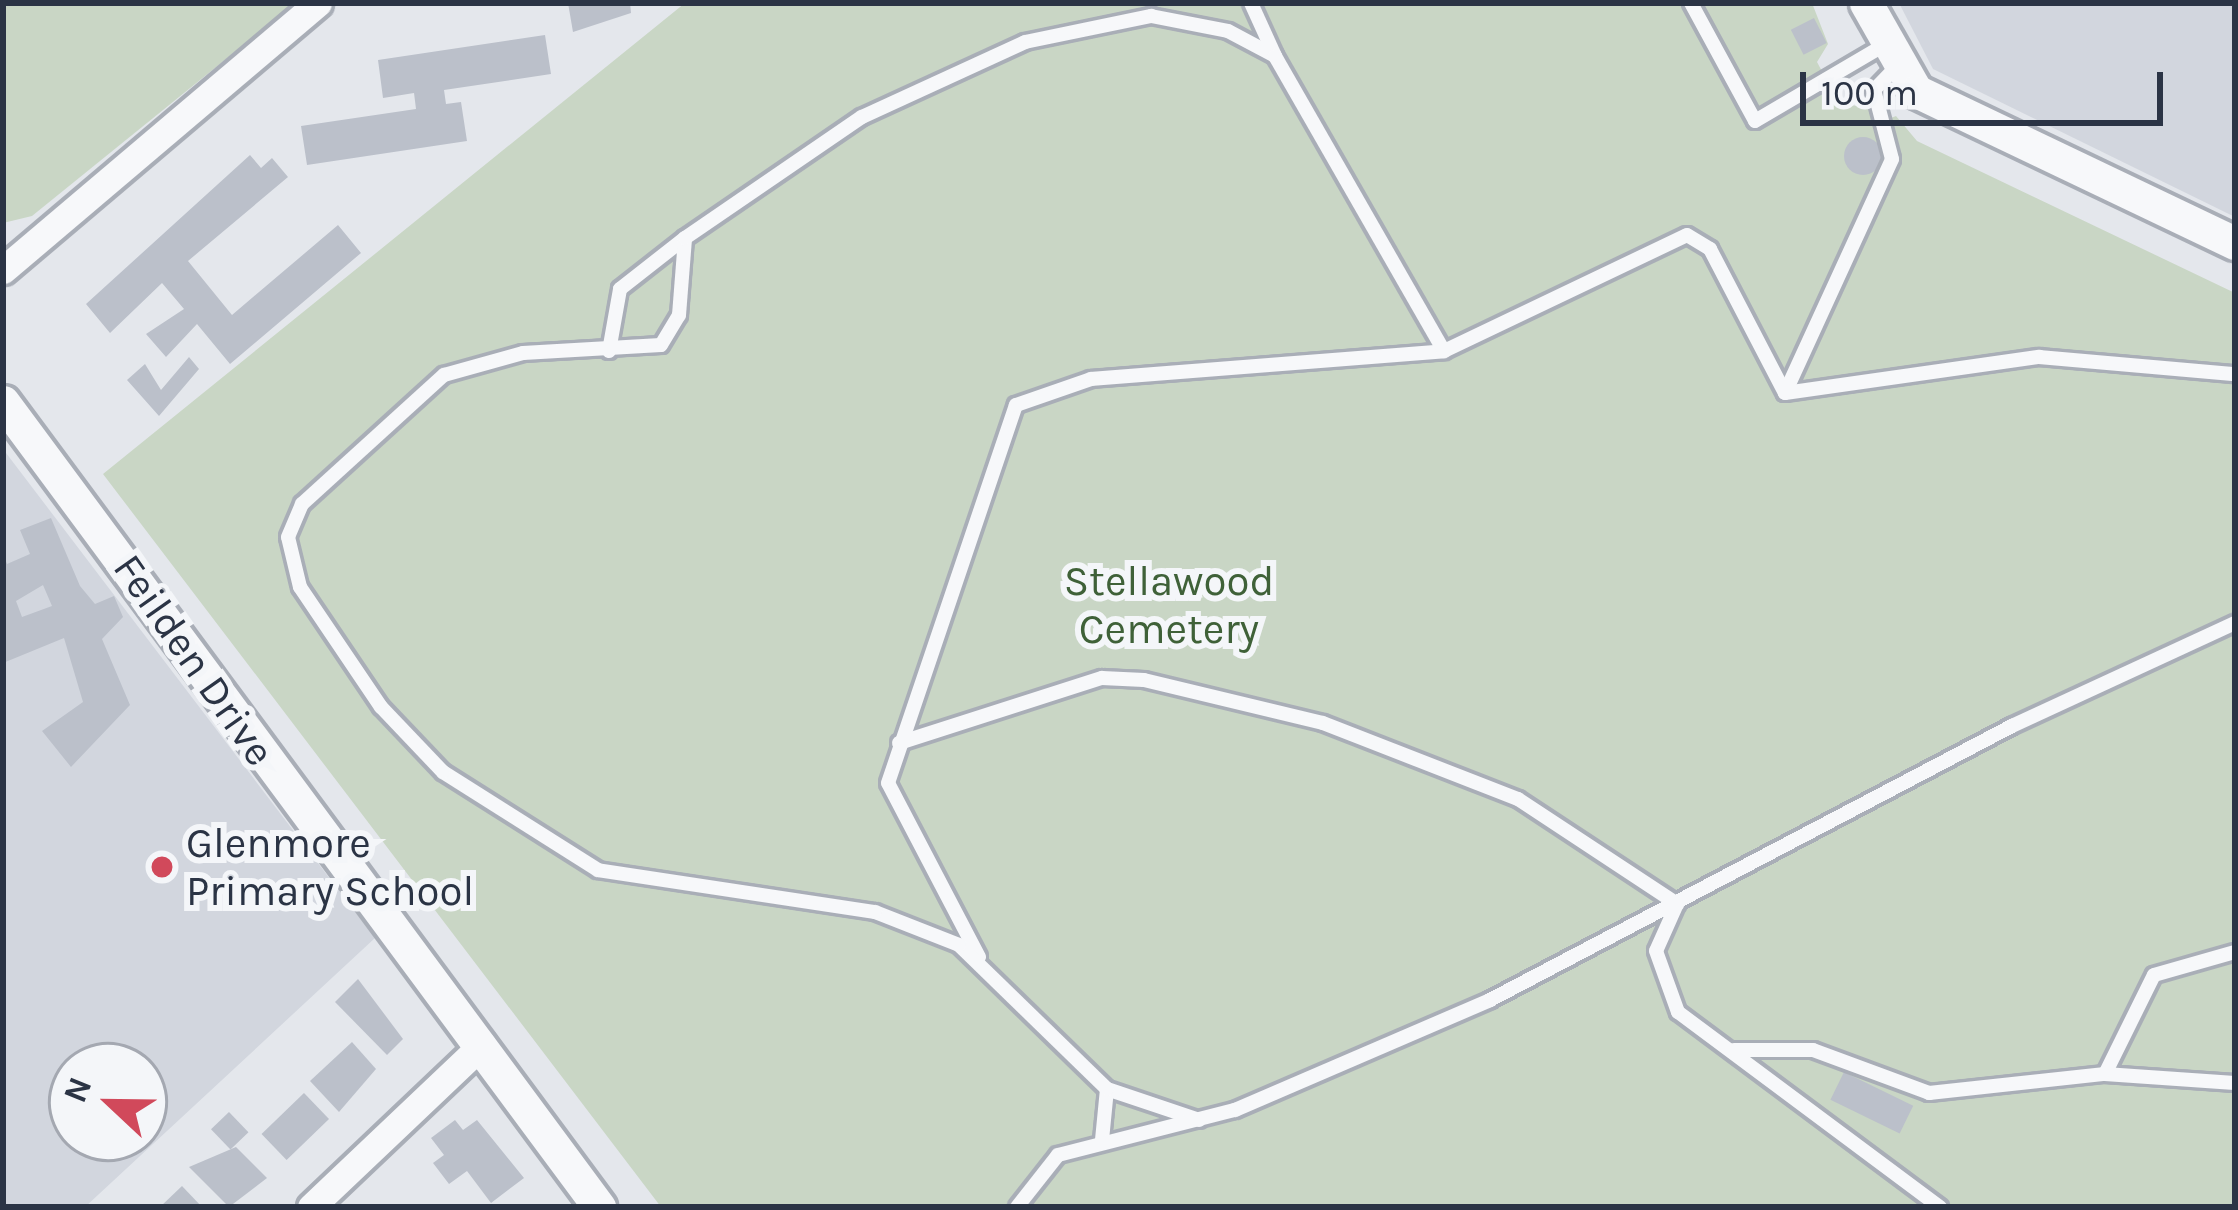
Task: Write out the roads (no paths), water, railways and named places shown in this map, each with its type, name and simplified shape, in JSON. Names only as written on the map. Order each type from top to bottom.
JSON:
[{"type":"street","points":[[3,270],[318,3]]},
{"type":"street","points":[[1866,3],[1892,55],[1944,106],[2235,243]]},
{"type":"street","name":"Feilden Drive","points":[[3,402],[599,1207]]},
{"type":"street","points":[[311,1207],[482,1045]]},
{"type":"lane","points":[[1251,3],[1275,56],[1444,351]]},
{"type":"lane","points":[[1691,3],[1755,121],[1892,55]]},
{"type":"lane","points":[[609,350],[620,289],[796,155],[931,79],[1085,23],[1196,22],[1275,56]]},
{"type":"lane","points":[[1785,393],[1892,159],[1874,90],[1892,55]]},
{"type":"lane","points":[[1201,1120],[1107,1090],[981,959],[892,803],[899,743],[994,447],[1028,394],[1444,351],[1688,235],[1710,249],[1785,393]]},
{"type":"lane","points":[[685,238],[672,334],[656,347],[523,353],[420,389],[291,523],[300,587],[409,743],[552,849],[666,886],[875,912],[981,959]]},
{"type":"lane","points":[[1785,393],[2039,357],[2235,374]]},
{"type":"lane","points":[[1017,1207],[1044,1164],[1102,1140],[1201,1120],[1490,1000],[2012,726],[2235,623]]},
{"type":"lane","points":[[899,743],[1102,678],[1186,688],[1323,723],[1518,799],[1677,904]]},
{"type":"lane","points":[[1677,904],[1658,972],[1678,1012],[1940,1207]]},
{"type":"lane","points":[[2105,1074],[2154,975],[2235,952]]},
{"type":"lane","points":[[1734,1050],[1813,1050],[1929,1093],[2105,1074],[2235,1083]]},
{"type":"lane","points":[[1102,1140],[1107,1090]]},
{"type":"place","name":"Glenmore Primary School","points":[[162,867]]},
{"type":"park label","name":"Stellawood Cemetery","points":[[1169,605]]}]
